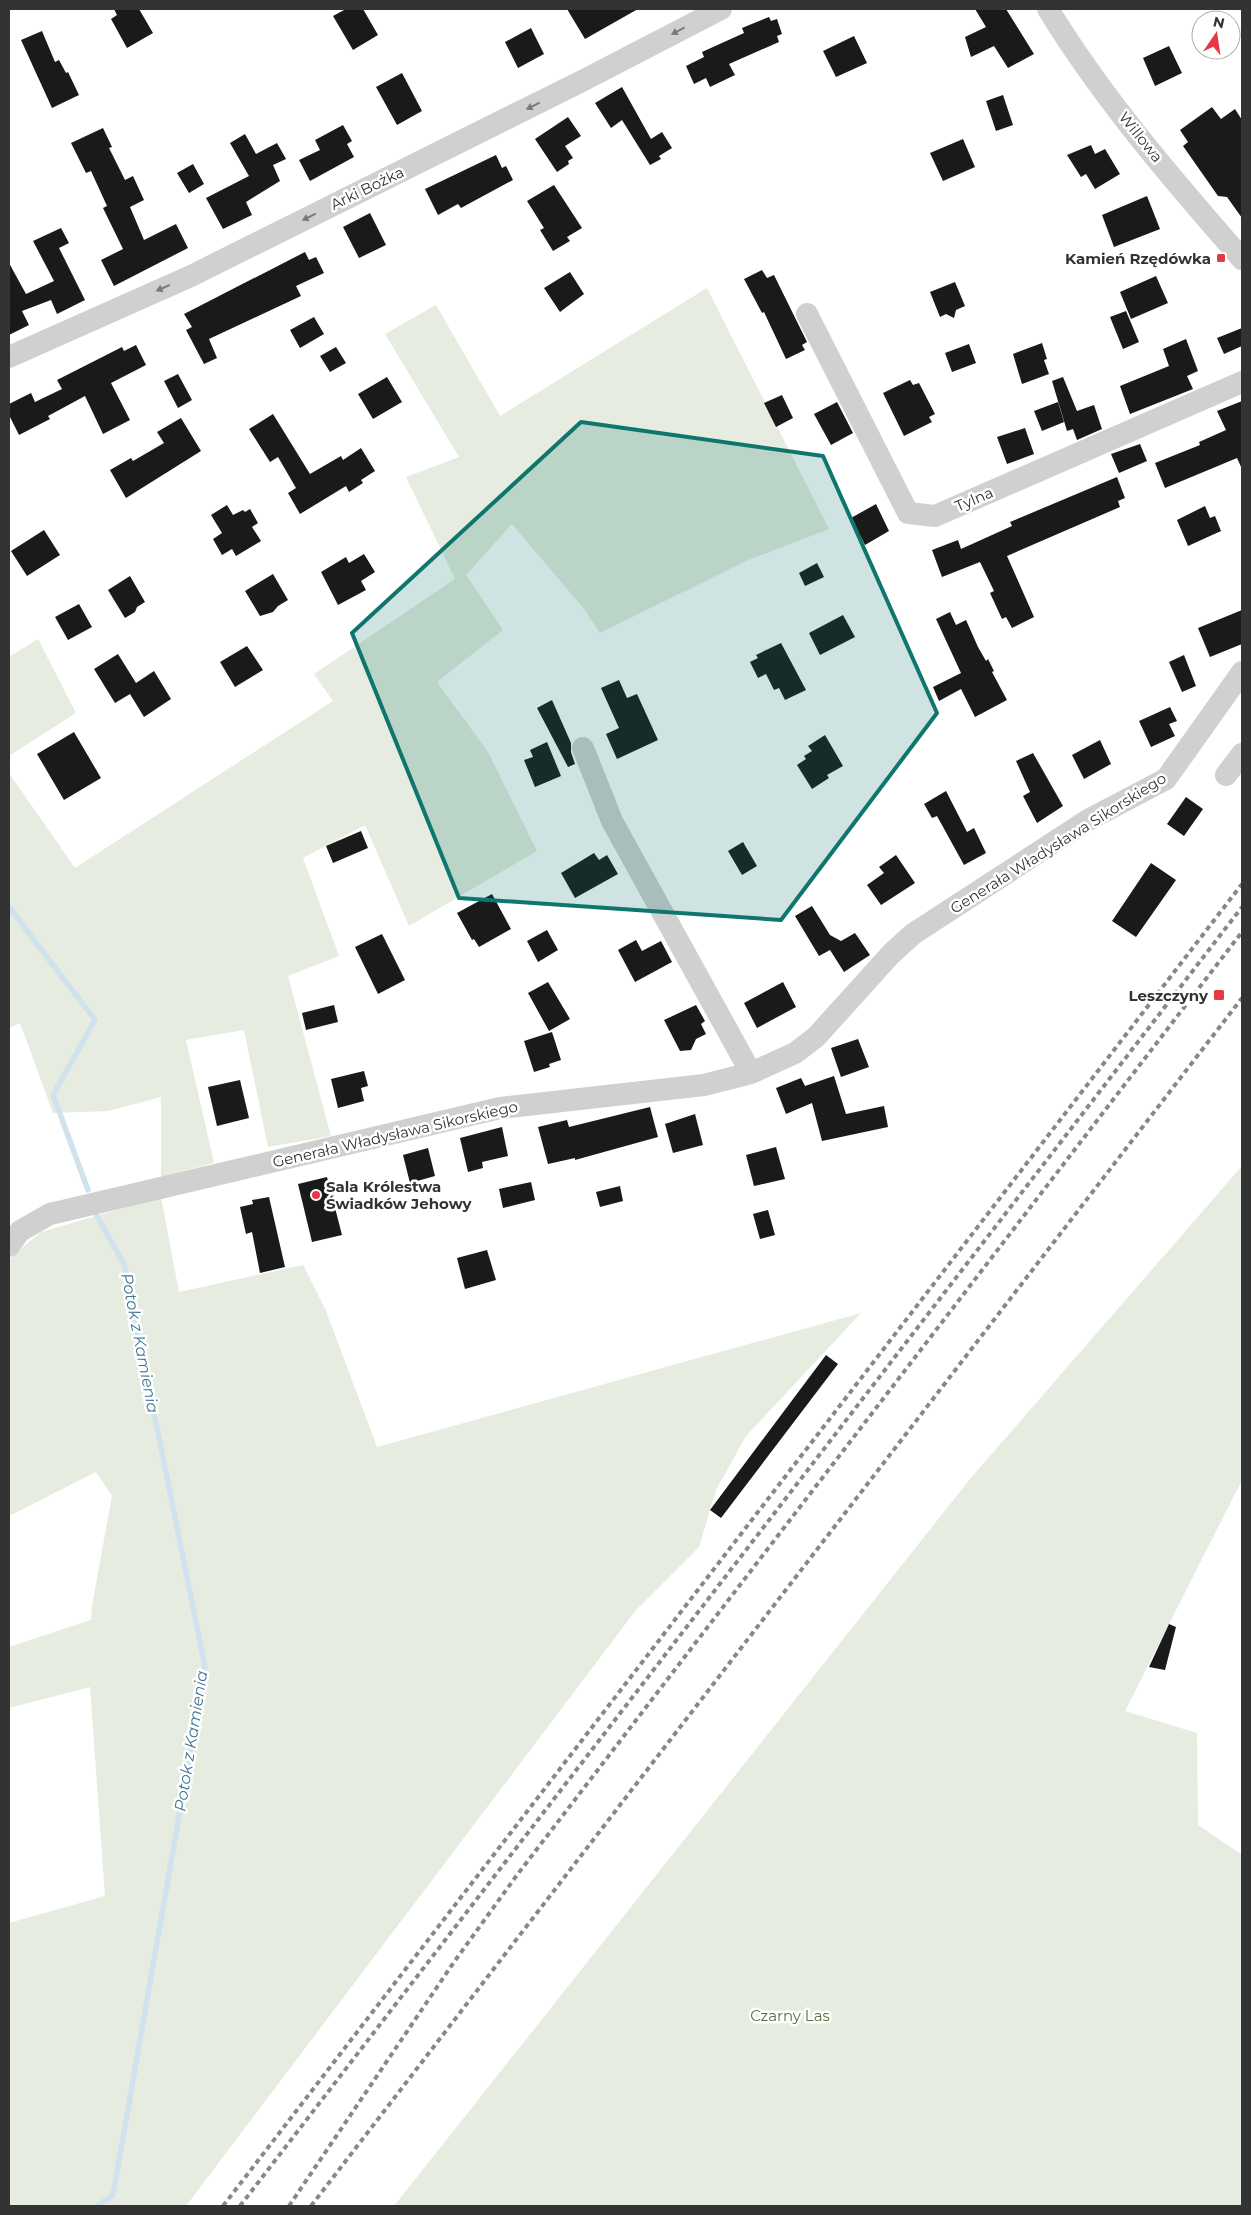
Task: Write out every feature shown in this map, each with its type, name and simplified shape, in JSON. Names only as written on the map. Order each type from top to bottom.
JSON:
[{"type":"street","name":"Arki Bożka","points":[[9,357],[191,276],[584,80],[721,9]]},
{"type":"street","name":"Willowa","points":[[1048,9],[1129,124],[1242,259]]},
{"type":"street","name":"Tylna","points":[[807,314],[908,512],[935,516],[1242,382]]},
{"type":"street","name":"Generała Władysława Sikorskiego","points":[[9,1246],[20,1231],[50,1214],[500,1108],[704,1084],[751,1073],[795,1053],[816,1037],[891,954],[913,934],[1088,820],[1166,779],[1242,672]]},
{"type":"street","points":[[583,748],[612,821],[751,1073]]},
{"type":"street","points":[[1226,775],[1242,754]]},
{"type":"highlighted area","points":[[581,422],[823,456],[937,713],[781,920],[459,898],[352,633]]},
{"type":"green space","points":[[707,288],[829,529],[748,560],[600,633],[584,609],[512,524],[466,575],[503,630],[437,682],[488,752],[537,851],[409,926],[365,825],[303,858],[339,956],[288,976],[331,1136],[268,1147],[244,1030],[186,1040],[214,1163],[161,1177],[161,1097],[108,1111],[53,1113],[20,1023],[9,1028],[9,773],[75,868],[333,701],[314,674],[455,579],[406,477],[459,457],[385,334],[436,305],[500,416]]},
{"type":"green space","points":[[38,639],[76,713],[9,756],[9,657]]},
{"type":"green space","name":"Czarny Las","points":[[1242,1166],[1242,1480],[1125,1711],[1197,1733],[1198,1825],[1242,1855],[1242,2206],[394,2206],[970,1479]]},
{"type":"green space","points":[[161,1197],[179,1292],[303,1265],[326,1311],[377,1447],[861,1313],[746,1436],[716,1490],[699,1547],[636,1610],[186,2206],[9,2206],[9,1923],[105,1896],[90,1687],[9,1708],[9,1647],[91,1620],[112,1496],[96,1472],[9,1516],[9,1264],[11,1257],[41,1232]]},
{"type":"building","points":[[114,9],[139,9],[153,33],[127,48],[111,19],[117,15]]},
{"type":"building","points":[[346,9],[363,9],[378,35],[353,50],[333,16]]},
{"type":"building","points":[[567,9],[638,9],[585,39]]},
{"type":"building","points":[[975,9],[1006,9],[1034,54],[1008,68],[994,46],[971,57],[965,37],[986,27]]},
{"type":"building","points":[[769,17],[771,21],[777,19],[782,34],[777,36],[779,42],[729,64],[735,75],[710,87],[706,78],[694,84],[686,66],[704,57],[702,52],[744,33],[742,28]]},
{"type":"building","points":[[531,28],[544,54],[518,68],[505,42]]},
{"type":"building","points":[[42,31],[55,62],[59,60],[66,73],[68,72],[79,95],[52,108],[21,40]]},
{"type":"building","points":[[854,36],[867,63],[836,77],[823,51]]},
{"type":"building","points":[[1169,46],[1182,73],[1155,86],[1143,58]]},
{"type":"building","points":[[402,73],[422,111],[397,125],[376,87]]},
{"type":"building","points":[[622,87],[651,139],[662,132],[672,148],[659,156],[661,159],[650,165],[622,120],[611,128],[595,103]]},
{"type":"building","points":[[1003,95],[1013,125],[996,131],[986,101]]},
{"type":"building","points":[[1212,107],[1221,119],[1235,109],[1242,120],[1242,218],[1227,197],[1218,196],[1183,146],[1188,142],[1180,130]]},
{"type":"building","points":[[568,117],[581,136],[565,146],[573,158],[568,161],[569,164],[557,172],[535,139]]},
{"type":"building","points":[[343,125],[352,141],[347,144],[354,157],[310,181],[299,160],[320,150],[315,140]]},
{"type":"building","points":[[103,128],[112,147],[109,148],[125,180],[133,176],[144,200],[130,207],[144,240],[176,224],[188,248],[114,286],[101,260],[123,249],[103,208],[107,206],[91,171],[86,173],[71,143]]},
{"type":"building","points":[[245,134],[256,154],[277,143],[286,159],[273,165],[280,181],[246,202],[252,215],[223,229],[206,198],[249,176],[230,143]]},
{"type":"building","points":[[963,139],[975,167],[943,181],[930,153]]},
{"type":"building","points":[[1091,145],[1095,154],[1105,149],[1120,174],[1095,189],[1086,174],[1081,177],[1067,155]]},
{"type":"building","points":[[496,155],[502,168],[506,166],[513,180],[461,208],[458,204],[438,215],[425,189]]},
{"type":"building","points":[[193,164],[204,184],[189,193],[177,173]]},
{"type":"building","points":[[554,185],[582,228],[567,237],[570,241],[553,251],[540,230],[544,228],[527,201]]},
{"type":"building","points":[[1147,196],[1160,229],[1114,247],[1102,215]]},
{"type":"building","points":[[370,213],[386,245],[359,258],[343,227]]},
{"type":"building","points":[[61,228],[69,243],[59,248],[85,300],[57,314],[51,300],[22,311],[29,325],[9,335],[9,263],[26,294],[54,281],[33,241]]},
{"type":"building","points":[[305,252],[309,260],[316,257],[324,273],[296,286],[301,296],[209,339],[217,358],[204,364],[186,330],[192,327],[184,314]]},
{"type":"building","points":[[762,270],[767,278],[774,275],[807,342],[802,345],[805,350],[786,359],[764,312],[762,313],[744,279]]},
{"type":"building","points":[[570,272],[584,294],[560,312],[544,288]]},
{"type":"building","points":[[1156,276],[1168,303],[1131,319],[1120,292]]},
{"type":"building","points":[[955,282],[965,306],[956,310],[954,318],[946,314],[940,317],[930,292]]},
{"type":"building","points":[[1126,311],[1139,342],[1123,349],[1110,317]]},
{"type":"building","points":[[314,317],[324,334],[300,348],[290,330]]},
{"type":"building","points":[[1242,328],[1242,346],[1224,354],[1217,338]]},
{"type":"building","points":[[1186,339],[1198,371],[1187,376],[1193,389],[1130,414],[1120,386],[1169,366],[1163,349]]},
{"type":"building","points":[[1042,343],[1047,359],[1044,360],[1049,374],[1022,384],[1013,354]]},
{"type":"building","points":[[969,344],[976,363],[952,372],[945,353]]},
{"type":"building","points":[[136,345],[146,365],[111,383],[130,420],[103,434],[85,396],[48,416],[50,419],[19,435],[9,415],[9,404],[31,393],[35,402],[62,389],[57,380],[122,347],[124,351]]},
{"type":"building","points":[[336,347],[346,363],[330,372],[320,356]]},
{"type":"building","points":[[178,374],[192,400],[178,408],[164,381]]},
{"type":"building","points":[[387,377],[402,402],[373,419],[358,394]]},
{"type":"building","points":[[1063,377],[1077,411],[1094,405],[1102,429],[1077,440],[1073,429],[1067,431],[1052,381]]},
{"type":"building","points":[[910,380],[913,385],[919,383],[935,414],[929,417],[932,422],[904,436],[883,393]]},
{"type":"building","points":[[782,395],[793,418],[776,427],[764,403]]},
{"type":"building","points":[[1242,401],[1242,469],[1237,458],[1165,488],[1155,463],[1200,445],[1199,442],[1226,430],[1217,411]]},
{"type":"building","points":[[837,402],[853,433],[831,445],[814,414]]},
{"type":"building","points":[[1058,402],[1064,422],[1042,431],[1034,411]]},
{"type":"building","points":[[273,414],[310,474],[341,456],[343,460],[361,448],[375,471],[361,480],[363,483],[349,492],[346,486],[300,514],[288,493],[296,488],[278,457],[270,462],[249,429]]},
{"type":"building","points":[[181,418],[201,451],[126,498],[110,470],[131,458],[133,461],[164,443],[157,432]]},
{"type":"building","points":[[1025,428],[1034,454],[1007,464],[997,437]]},
{"type":"building","points":[[1140,444],[1147,461],[1119,473],[1111,454]]},
{"type":"building","points":[[1117,477],[1125,498],[1118,501],[1120,507],[1007,556],[1034,617],[1012,628],[1006,617],[1002,619],[990,593],[994,591],[980,562],[942,577],[932,550],[958,540],[961,549],[1012,526],[1010,522]]},
{"type":"building","points":[[876,504],[889,531],[865,545],[851,518]]},
{"type":"building","points":[[227,505],[233,515],[250,509],[258,523],[252,527],[261,541],[236,556],[232,549],[222,555],[213,539],[222,533],[211,515]]},
{"type":"building","points":[[1205,506],[1210,518],[1215,516],[1221,531],[1188,546],[1177,520]]},
{"type":"building","points":[[44,530],[60,555],[27,576],[11,551]]},
{"type":"building","points":[[364,554],[375,572],[361,581],[366,590],[338,605],[321,572],[346,557],[349,563]]},
{"type":"building","points":[[817,563],[824,577],[805,586],[799,573]]},
{"type":"building","points":[[273,574],[288,600],[278,606],[273,612],[260,616],[245,591]]},
{"type":"building","points":[[130,576],[145,602],[137,607],[135,612],[125,618],[108,590]]},
{"type":"building","points":[[79,604],[92,627],[68,640],[55,617]]},
{"type":"building","points":[[1242,610],[1242,644],[1210,657],[1198,628]]},
{"type":"building","points":[[950,612],[956,625],[966,620],[986,661],[988,659],[994,671],[992,672],[1007,700],[975,717],[961,689],[939,701],[933,687],[961,673],[936,619]]},
{"type":"building","points":[[843,615],[855,637],[820,655],[809,633]]},
{"type":"building","points":[[781,643],[806,690],[785,700],[779,688],[774,690],[766,674],[758,678],[750,662],[758,658],[756,655]]},
{"type":"building","points":[[247,646],[263,670],[235,687],[220,662]]},
{"type":"building","points":[[118,654],[136,683],[154,671],[171,699],[144,717],[130,694],[115,703],[94,669]]},
{"type":"building","points":[[1184,655],[1196,686],[1182,692],[1169,662]]},
{"type":"building","points":[[619,680],[627,698],[637,694],[658,740],[617,759],[606,734],[619,728],[601,688]]},
{"type":"building","points":[[552,700],[571,743],[571,752],[575,764],[568,767],[537,708]]},
{"type":"building","points":[[1170,707],[1177,721],[1169,724],[1175,736],[1151,747],[1139,721]]},
{"type":"building","points":[[74,732],[101,778],[64,800],[37,754]]},
{"type":"building","points":[[825,735],[843,766],[827,775],[829,778],[812,789],[797,765],[806,759],[804,756],[812,751],[808,746]]},
{"type":"building","points":[[1100,740],[1111,764],[1084,779],[1072,755]]},
{"type":"building","points":[[547,742],[561,776],[535,787],[524,760],[533,757],[530,750]]},
{"type":"building","points":[[1033,753],[1063,806],[1037,823],[1023,796],[1030,792],[1016,761]]},
{"type":"building","points":[[946,791],[967,832],[974,828],[986,853],[964,865],[937,816],[932,818],[924,804]]},
{"type":"building","points":[[1186,797],[1203,809],[1184,836],[1167,824]]},
{"type":"building","points":[[361,831],[368,848],[333,863],[326,846]]},
{"type":"building","points":[[743,842],[757,866],[742,875],[728,851]]},
{"type":"building","points":[[594,853],[599,860],[607,855],[618,874],[575,898],[561,873]]},
{"type":"building","points":[[896,855],[915,883],[881,905],[867,885],[884,873],[879,867]]},
{"type":"building","points":[[1151,863],[1176,880],[1136,937],[1112,921]]},
{"type":"building","points":[[492,894],[511,929],[479,947],[474,939],[472,940],[457,913]]},
{"type":"building","points":[[812,906],[830,935],[841,941],[855,933],[870,955],[844,972],[830,950],[819,956],[795,916]]},
{"type":"building","points":[[547,930],[558,950],[538,962],[527,941]]},
{"type":"building","points":[[382,934],[405,980],[378,994],[355,947]]},
{"type":"building","points":[[636,940],[642,951],[661,941],[672,962],[635,982],[618,950]]},
{"type":"building","points":[[548,982],[570,1019],[549,1031],[528,993]]},
{"type":"building","points":[[783,982],[796,1007],[757,1028],[744,1003]]},
{"type":"building","points":[[334,1005],[338,1022],[306,1030],[302,1013]]},
{"type":"building","points":[[696,1005],[705,1021],[701,1024],[706,1034],[696,1039],[691,1050],[680,1051],[664,1020]]},
{"type":"building","points":[[552,1032],[561,1060],[549,1064],[550,1067],[534,1072],[524,1041]]},
{"type":"building","points":[[858,1039],[869,1067],[841,1077],[831,1048]]},
{"type":"building","points":[[364,1071],[368,1086],[361,1088],[364,1101],[338,1108],[331,1079]]},
{"type":"building","points":[[834,1076],[846,1114],[884,1106],[888,1127],[822,1141],[812,1103],[786,1114],[776,1088],[801,1078],[805,1086]]},
{"type":"building","points":[[240,1080],[249,1118],[217,1126],[208,1087]]},
{"type":"building","points":[[650,1107],[658,1137],[575,1160],[575,1158],[548,1164],[538,1127],[567,1120],[569,1127]]},
{"type":"building","points":[[695,1114],[703,1145],[673,1153],[665,1124]]},
{"type":"building","points":[[502,1127],[508,1156],[482,1162],[483,1168],[468,1172],[460,1138]]},
{"type":"building","points":[[776,1147],[785,1179],[754,1186],[746,1155]]},
{"type":"building","points":[[428,1148],[435,1176],[410,1183],[403,1155]]},
{"type":"building","points":[[327,1177],[342,1235],[312,1242],[298,1184]]},
{"type":"building","points":[[531,1182],[535,1200],[503,1208],[499,1189]]},
{"type":"building","points":[[620,1186],[623,1201],[600,1207],[596,1192]]},
{"type":"building","points":[[269,1197],[285,1267],[260,1273],[252,1232],[246,1234],[240,1207],[253,1204],[252,1200]]},
{"type":"building","points":[[768,1210],[775,1235],[760,1239],[753,1214]]},
{"type":"building","points":[[487,1250],[496,1280],[465,1289],[457,1258]]},
{"type":"building","points":[[826,1355],[838,1364],[721,1518],[710,1510]]},
{"type":"building","points":[[1169,1624],[1176,1627],[1165,1670],[1149,1667]]},
{"type":"waterway","name":"Potok z Kamienia","points":[[9,907],[95,1020],[53,1095],[88,1190]]},
{"type":"waterway","name":"Potok z Kamienia","points":[[97,1216],[124,1264],[205,1667],[113,2195],[97,2206]]},
{"type":"railway","points":[[223,2206],[1242,884]]},
{"type":"railway","points":[[240,2206],[1242,907]]},
{"type":"railway","points":[[289,2206],[454,1962],[517,1875],[1242,932]]},
{"type":"railway","points":[[311,2206],[1242,998]]},
{"type":"place","name":"Kamień Rzędówka","points":[[1221,258]]},
{"type":"place","name":"Leszczyny","points":[[1219,995]]},
{"type":"place","name":"Sala Królestwa Świadków Jehowy","points":[[316,1195]]}]
